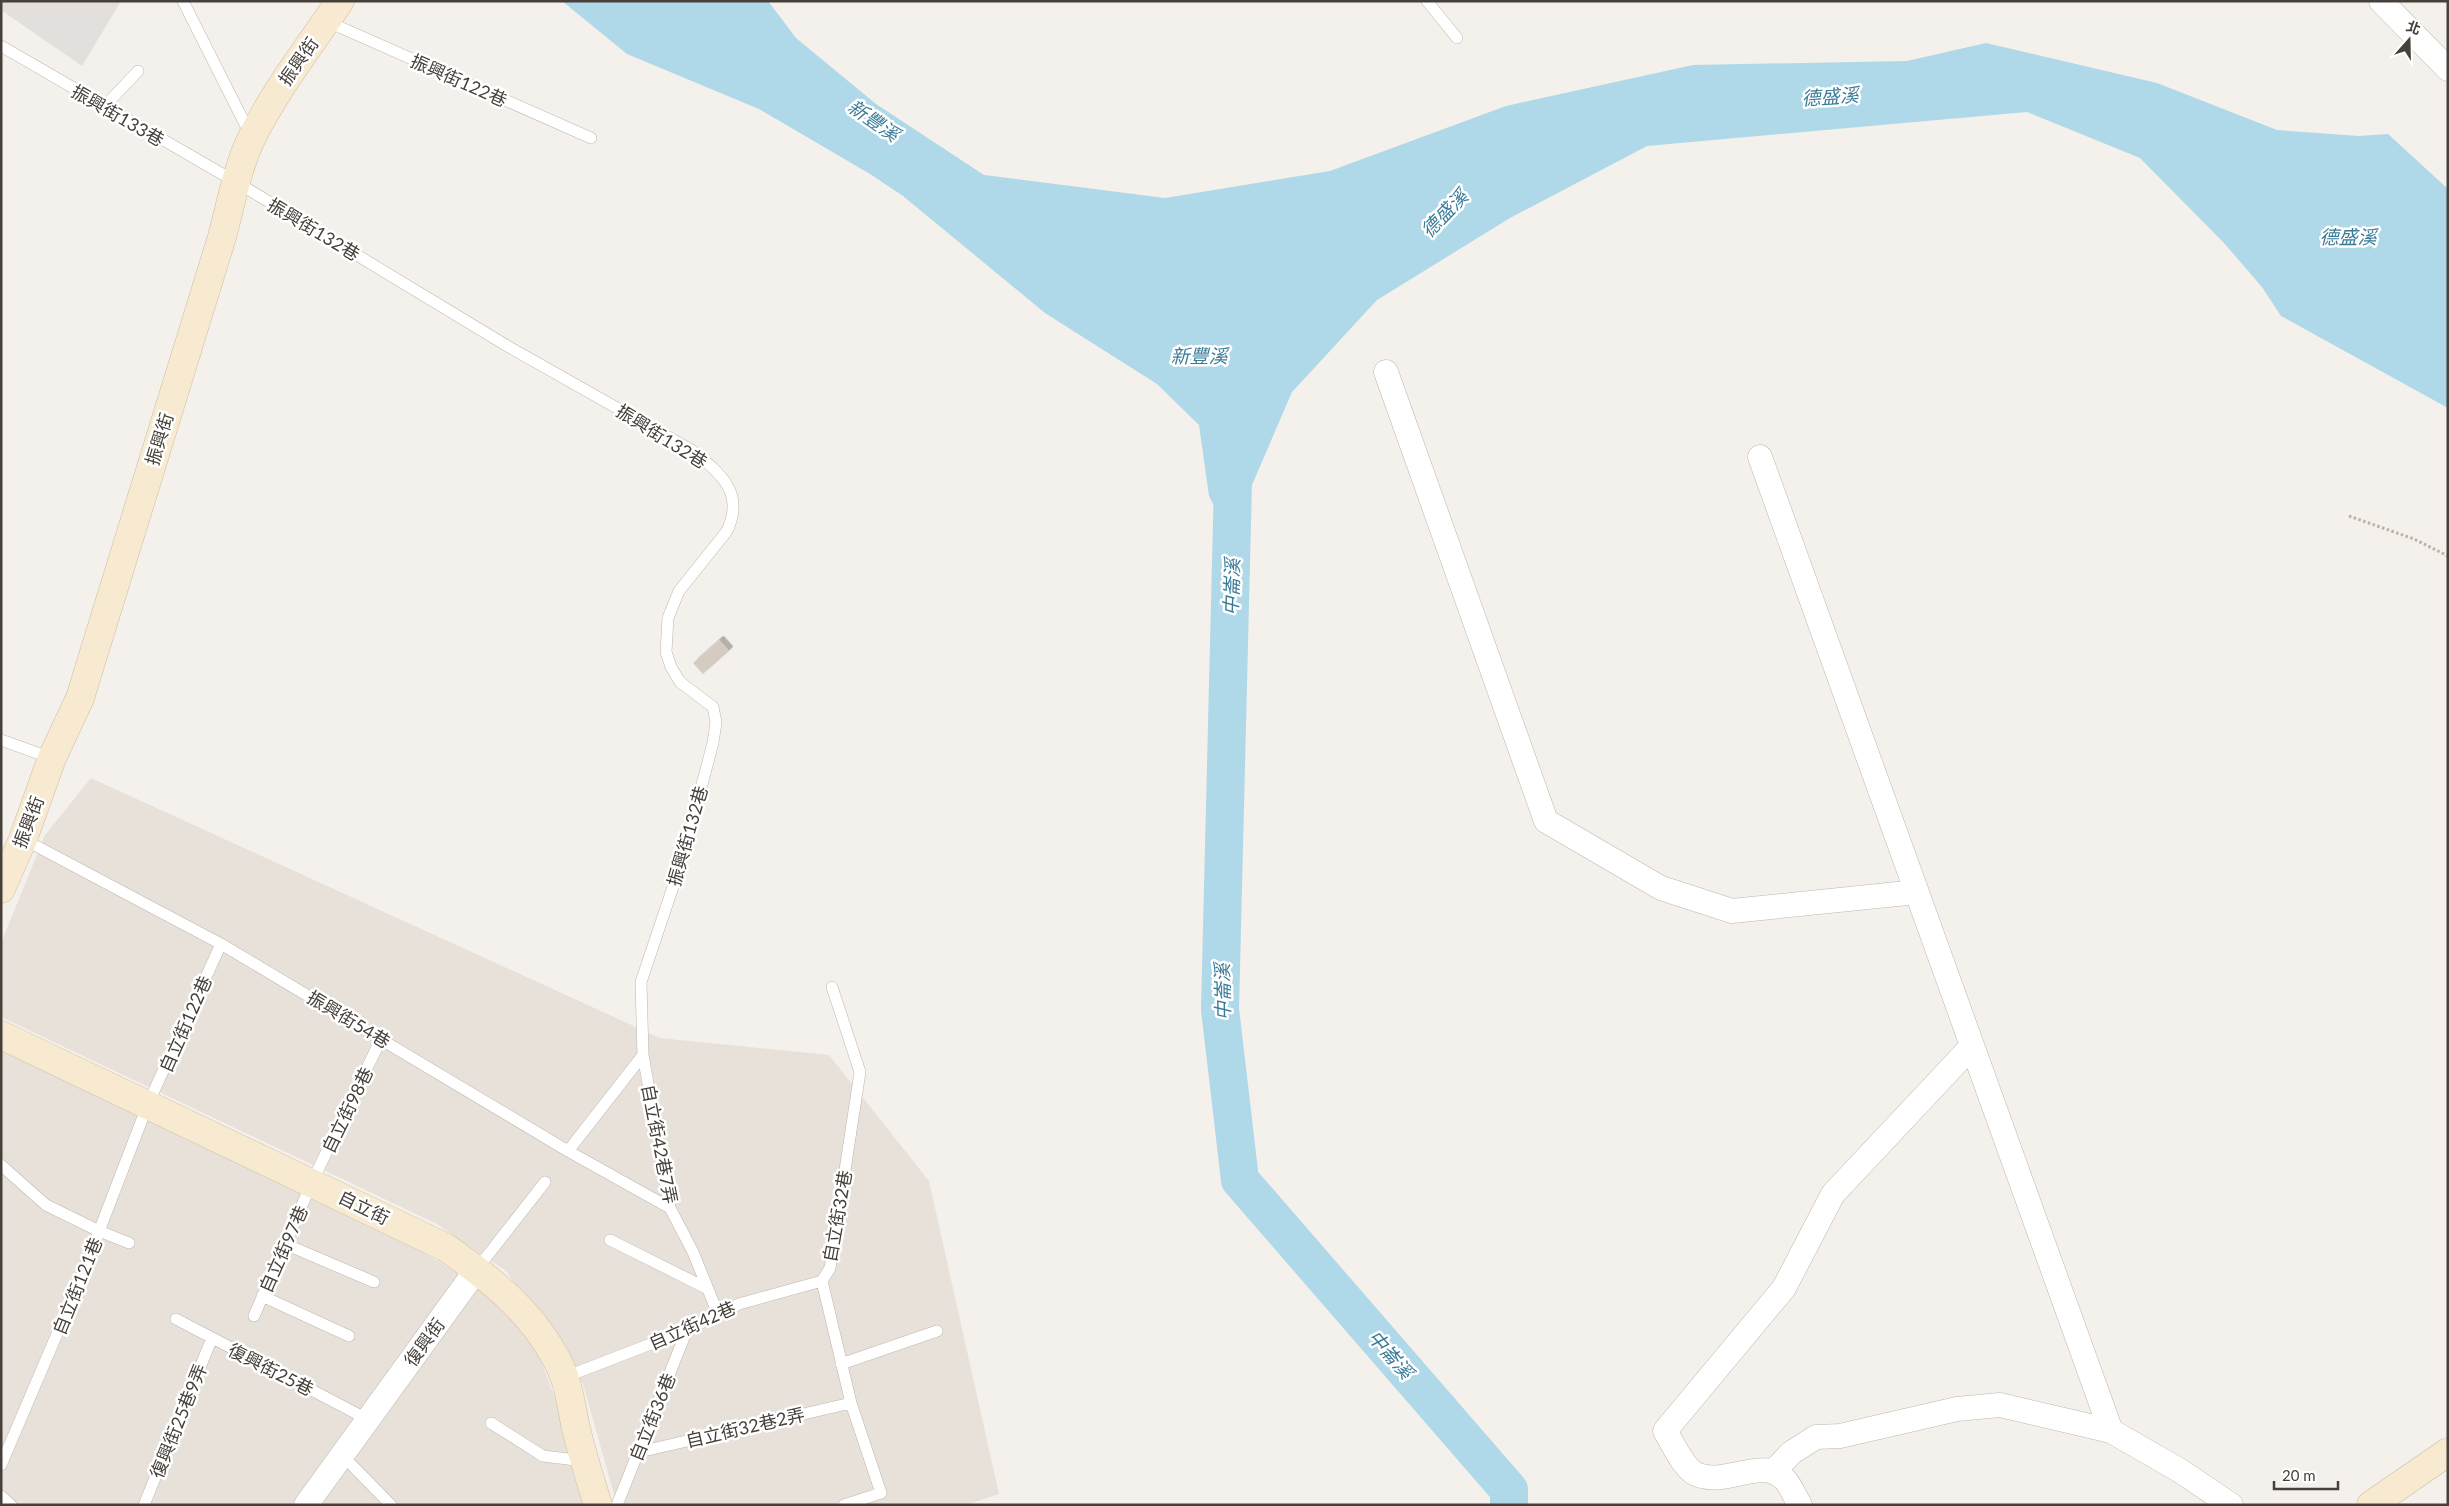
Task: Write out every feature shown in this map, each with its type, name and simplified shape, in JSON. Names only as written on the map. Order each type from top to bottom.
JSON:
[{"type":"street","points":[[2382,1],[2448,69]]},
{"type":"street","name":"振興街","points":[[1,889],[23,838],[52,758],[80,698],[100,637],[138,504],[222,237],[236,182],[252,137],[284,79],[333,11]]},
{"type":"street","points":[[1386,372],[1546,821],[1661,888],[1732,911],[1917,892]]},
{"type":"street","points":[[1760,457],[2111,1431]]},
{"type":"street","name":"自立街","points":[[1,1035],[445,1247],[477,1269],[523,1311],[549,1347],[564,1377],[584,1461],[598,1505]]},
{"type":"street","points":[[1800,1505],[1786,1481],[1774,1471],[1764,1469],[1744,1475],[1714,1478],[1695,1474],[1680,1457],[1665,1431],[1784,1288],[1833,1194],[1972,1046]]},
{"type":"street","name":"復興街","points":[[306,1505],[341,1454],[477,1269]]},
{"type":"street","points":[[1774,1471],[1792,1453],[1816,1437],[1840,1436],[1958,1409],[2000,1405],[2111,1431],[2179,1470],[2231,1505]]},
{"type":"street","points":[[2371,1505],[2448,1452]]},
{"type":"lane","points":[[183,1],[252,137]]},
{"type":"lane","points":[[1427,1],[1457,38]]},
{"type":"lane","name":"振興街122巷","points":[[333,11],[591,138]]},
{"type":"lane","name":"振興街133巷","points":[[1,46],[236,182]]},
{"type":"lane","points":[[104,107],[138,71]]},
{"type":"lane","name":"振興街132巷","points":[[236,182],[510,346],[693,451],[720,473],[734,498],[732,520],[728,531],[679,591],[668,618],[666,652],[671,667],[680,682],[713,707],[716,722],[713,743],[681,863],[641,982],[644,1055]]},
{"type":"lane","points":[[1,740],[52,758]]},
{"type":"lane","name":"振興街54巷","points":[[23,838],[221,944],[568,1151],[670,1208]]},
{"type":"lane","name":"自立街122巷","points":[[148,1104],[221,944]]},
{"type":"lane","name":"自立街32巷","points":[[832,986],[860,1072],[830,1268],[822,1281],[851,1402],[881,1493],[844,1505]]},
{"type":"lane","name":"自立街98巷","points":[[312,1182],[381,1038]]},
{"type":"lane","points":[[568,1151],[644,1055]]},
{"type":"lane","name":"自立街42巷7弄","points":[[644,1055],[670,1208],[693,1252],[718,1314]]},
{"type":"lane","name":"自立街121巷","points":[[1,1466],[99,1231],[148,1104]]},
{"type":"lane","points":[[1,1165],[46,1205],[99,1231],[129,1243]]},
{"type":"lane","name":"自立街97巷","points":[[254,1316],[312,1182]]},
{"type":"lane","name":"復興街","points":[[477,1269],[545,1182]]},
{"type":"lane","points":[[610,1240],[706,1288]]},
{"type":"lane","points":[[285,1244],[374,1282]]},
{"type":"lane","name":"自立街42巷","points":[[564,1377],[687,1330],[738,1304],[822,1281]]},
{"type":"lane","points":[[262,1296],[349,1336]]},
{"type":"lane","name":"復興街25巷","points":[[176,1319],[367,1419]]},
{"type":"lane","name":"自立街36巷","points":[[616,1505],[687,1330]]},
{"type":"lane","points":[[842,1364],[937,1331]]},
{"type":"lane","name":"復興街25巷9弄","points":[[144,1505],[212,1338]]},
{"type":"lane","name":"自立街32巷2弄","points":[[639,1452],[851,1402]]},
{"type":"lane","points":[[491,1423],[543,1456],[584,1461]]},
{"type":"lane","points":[[341,1454],[391,1505]]},
{"type":"lane","points":[[1,1496],[11,1505]]},
{"type":"path","points":[[2349,516],[2414,538],[2448,556]]},
{"type":"shaded area","points":[[1,1],[121,1],[82,66],[1,10]]},
{"type":"shaded area","points":[[91,778],[660,1038],[829,1055],[929,1181],[999,1494],[966,1505],[617,1505],[583,1384],[506,1271],[437,1224],[1,1017],[1,943],[45,835]]},
{"type":"shaded area","points":[[1,1045],[384,1228],[478,1286],[534,1343],[555,1398],[588,1505],[1,1505]]},
{"type":"water","name":"德盛溪","points":[[562,1],[768,1],[796,38],[876,104],[984,175],[1165,198],[1330,171],[1506,106],[1693,65],[1907,61],[1986,43],[2157,83],[2277,130],[2359,136],[2388,134],[2448,189],[2448,408],[2281,316],[2262,287],[2224,243],[2140,158],[2027,112],[1647,146],[1510,218],[1377,300],[1292,392],[1230,536],[1209,496],[1199,425],[1157,384],[1045,313],[903,196],[870,174],[759,109],[627,54]]},
{"type":"building","points":[[719,640],[729,651],[703,674],[693,663]]},
{"type":"waterway","name":"中崙溪","points":[[1233,482],[1220,1009],[1240,1180],[1509,1490],[1509,1505]]},
{"type":"water label","name":"新豐溪","points":[[874,120]]},
{"type":"water label","name":"新豐溪","points":[[1199,355]]}]
